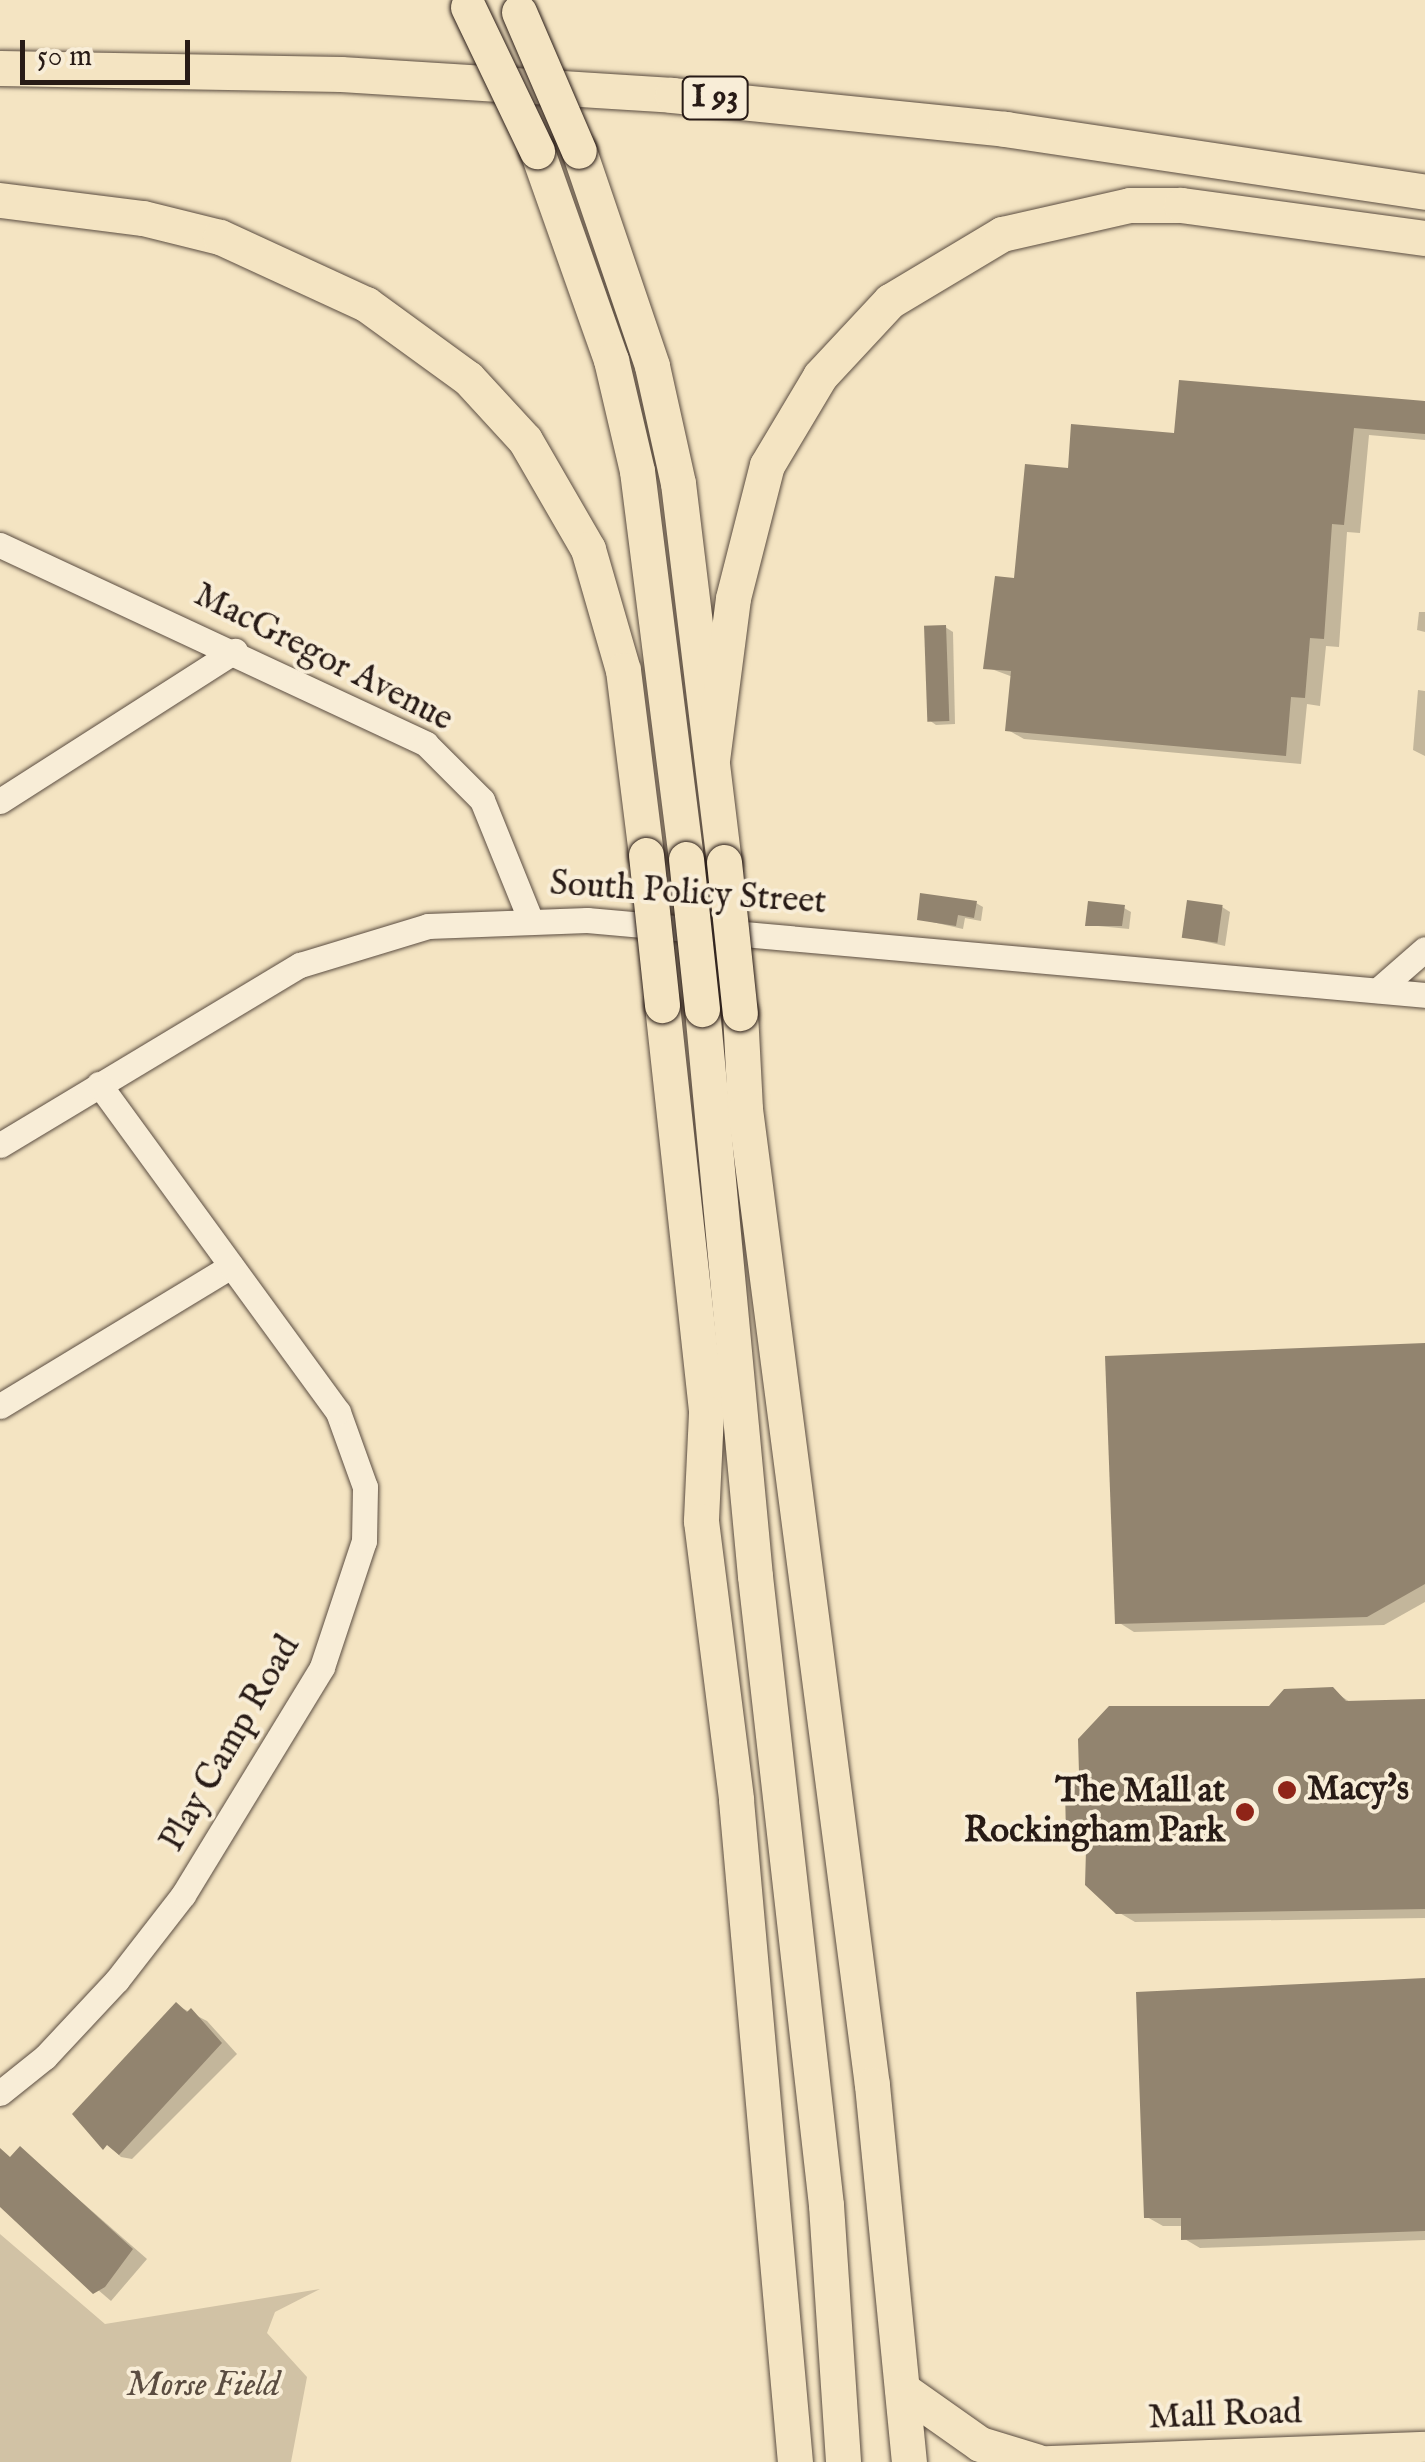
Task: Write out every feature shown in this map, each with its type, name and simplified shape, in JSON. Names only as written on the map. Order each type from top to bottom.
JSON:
[{"type":"highway","points":[[466,4],[537,151],[611,360],[637,470],[686,859],[755,1576],[826,2205],[843,2462]]},
{"type":"highway","points":[[515,6],[579,151],[652,366],[678,482],[724,862],[740,1013],[745,1109],[874,2105],[909,2462]]},
{"type":"highway","name":"I 93","points":[[0,68],[341,74],[672,94],[1005,129],[1425,192]]},
{"type":"highway","points":[[0,200],[143,218],[254,250],[402,326],[498,408],[556,487],[603,588],[622,670],[646,855],[706,1413],[701,1521],[736,1800],[795,2462]]},
{"type":"highway","points":[[712,760],[732,598],[768,465],[820,376],[890,301],[1002,234],[1130,205],[1181,205],[1425,238]]},
{"type":"highway","points":[[706,1413],[755,1576]]},
{"type":"highway","points":[[902,2388],[980,2444],[1032,2461]]},
{"type":"main road","name":"Mall Road","points":[[1032,2461],[1425,2447]]},
{"type":"street","name":"MacGregor Avenue","points":[[0,545],[403,730],[447,760],[495,824],[530,919]]},
{"type":"street","points":[[0,801],[235,651]]},
{"type":"street","name":"South Policy Street","points":[[0,1144],[261,986],[335,950],[428,926],[530,919],[851,939],[1425,994]]},
{"type":"street","points":[[1378,990],[1425,949]]},
{"type":"street","name":"Play Camp Road","points":[[0,2093],[44,2058],[117,1980],[183,1895],[298,1715],[359,1567],[364,1487],[350,1436],[98,1084]]},
{"type":"street","points":[[0,1406],[231,1266]]},
{"type":"green space","name":"Morse Field","points":[[0,2234],[105,2324],[320,2289],[275,2312],[267,2333],[307,2377],[291,2462],[0,2462]]},
{"type":"building","points":[[1179,380],[1425,401],[1425,434],[1354,428],[1344,525],[1332,524],[1324,639],[1310,638],[1305,698],[1291,697],[1286,756],[1005,731],[1011,671],[983,669],[995,576],[1014,578],[1025,464],[1068,468],[1071,424],[1174,433]]},
{"type":"building","points":[[946,625],[949,721],[927,722],[924,626]]},
{"type":"building","points":[[920,893],[977,901],[974,918],[958,915],[956,926],[917,920]]},
{"type":"building","points":[[1187,900],[1223,905],[1217,943],[1182,938]]},
{"type":"building","points":[[1088,901],[1125,905],[1122,926],[1085,926]]},
{"type":"building","points":[[1425,1343],[1425,1584],[1367,1617],[1115,1624],[1105,1356]]},
{"type":"building","name":"The Mall at Rockingham Park","points":[[1333,1687],[1346,1701],[1425,1699],[1425,1909],[1116,1914],[1085,1885],[1086,1850],[1066,1838],[1065,1786],[1079,1773],[1078,1739],[1109,1706],[1269,1706],[1284,1689]]},
{"type":"building","points":[[1425,1978],[1425,2231],[1181,2240],[1181,2218],[1144,2218],[1136,1992]]},
{"type":"building","points":[[176,2002],[187,2012],[191,2008],[222,2043],[119,2155],[107,2145],[103,2150],[72,2114]]},
{"type":"building","points":[[20,2146],[133,2249],[105,2287],[93,2294],[0,2207],[0,2148],[10,2157]]},
{"type":"place","name":"Macy's","points":[[1287,1790]]},
{"type":"place","name":"The Mall at Rockingham Park","points":[[1245,1812]]}]
